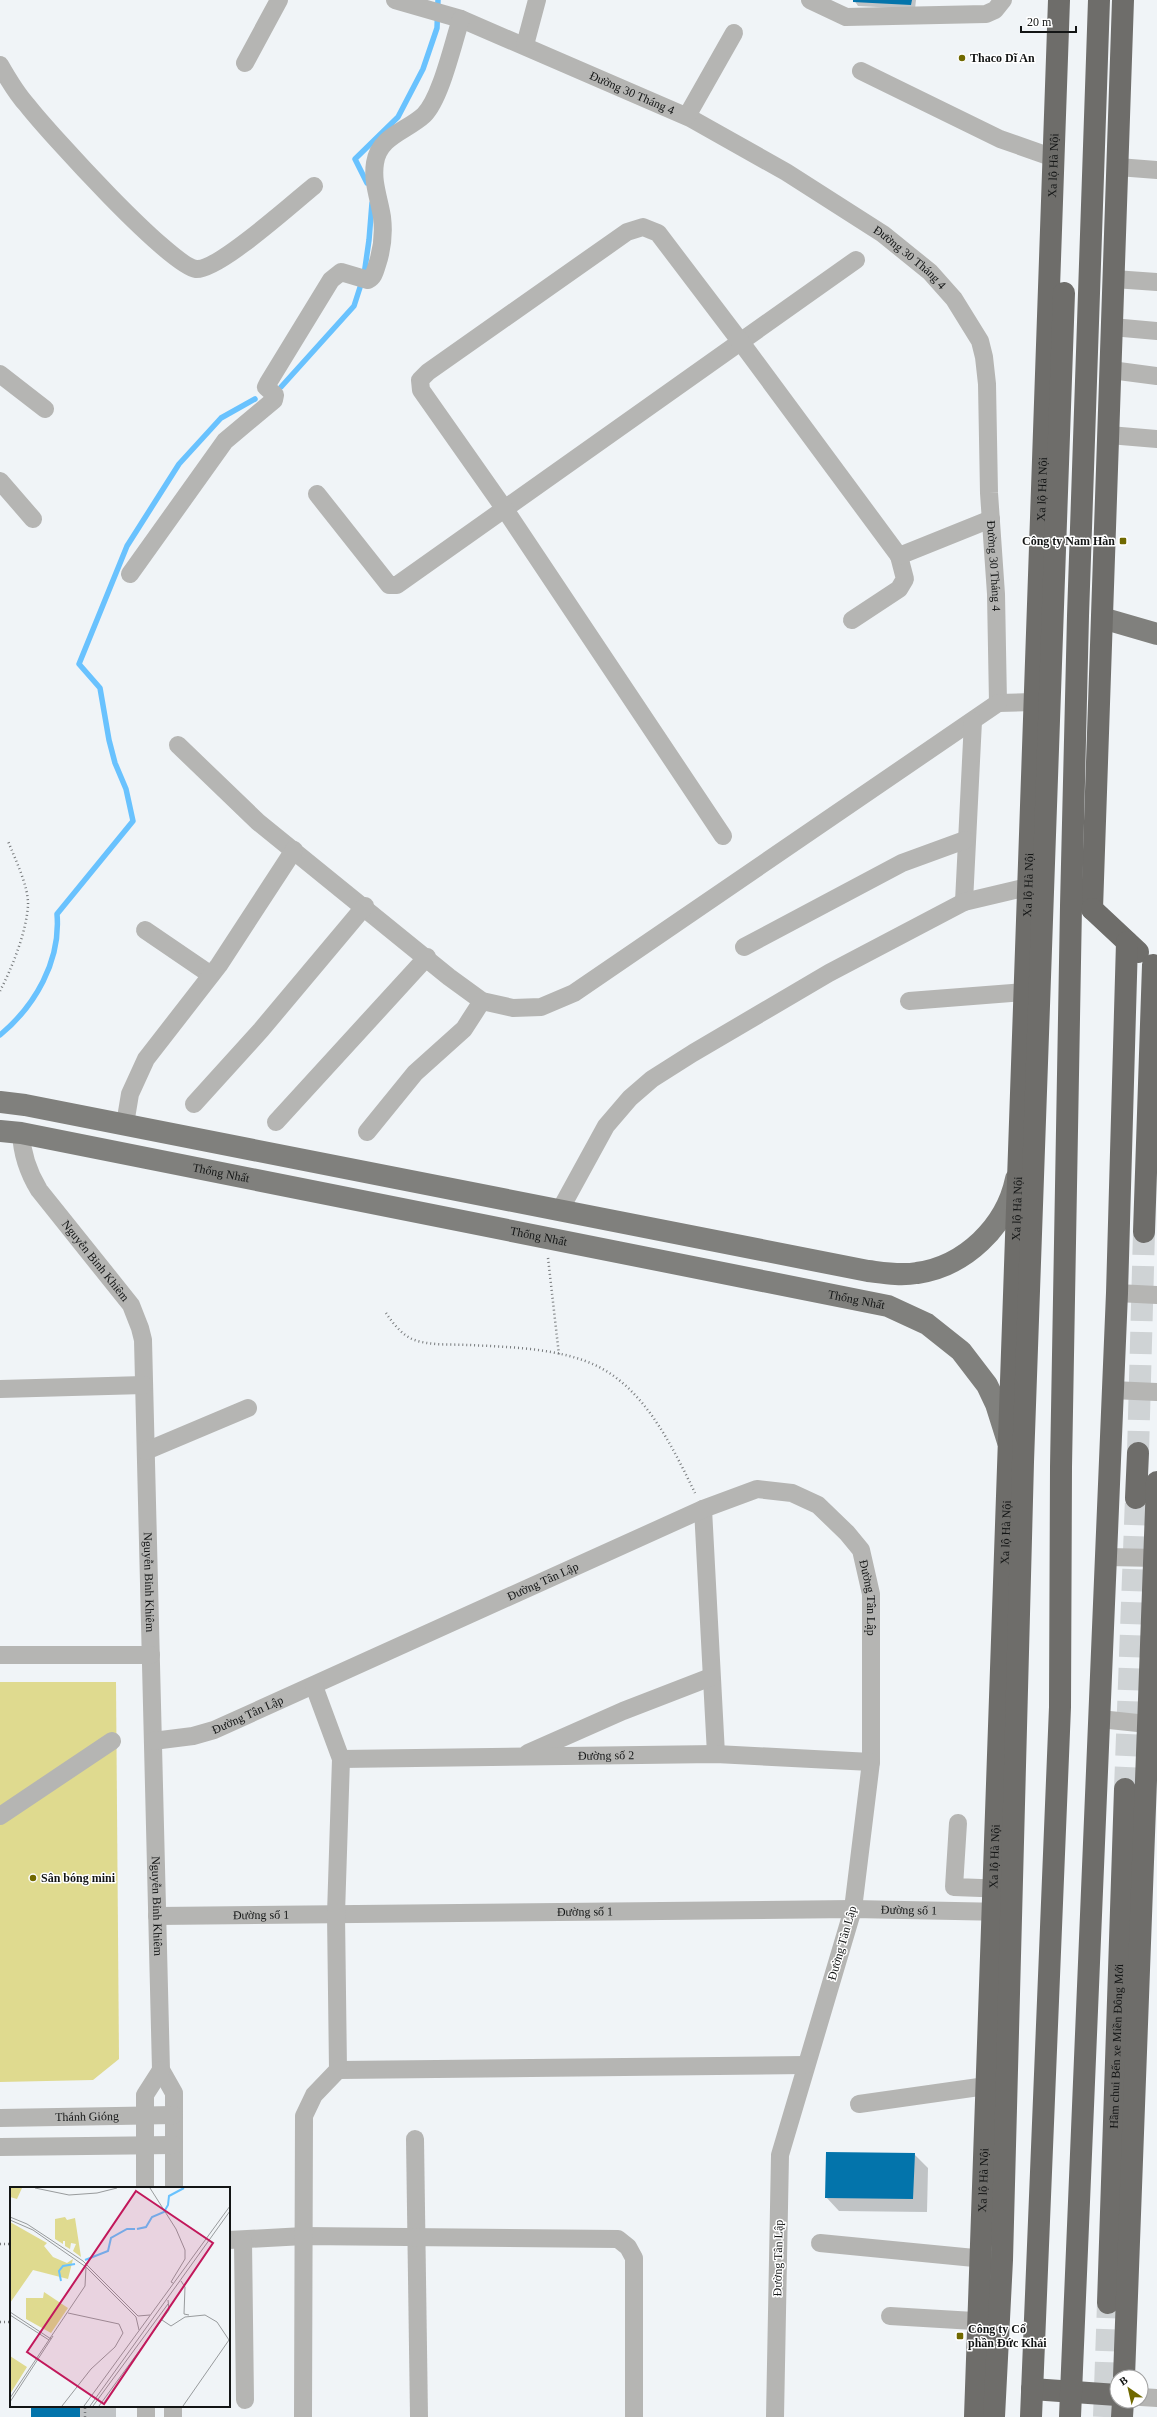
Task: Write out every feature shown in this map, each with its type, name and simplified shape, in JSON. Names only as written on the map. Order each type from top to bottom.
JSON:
[{"type":"highway","name":"Xa lộ Hà Nội","points":[[975,2417],[988,2322],[1002,2260],[1002,1912],[1042,701],[1059,0]]},
{"type":"highway","name":"Xa lộ Hà Nội","points":[[1042,701],[1074,0]]},
{"type":"highway","points":[[1081,908],[1078,616],[1099,0]]},
{"type":"highway","points":[[1031,2417],[1060,1707],[1061,1467],[1081,908],[1102,618],[1123,0]]},
{"type":"highway","points":[[1082,506],[1106,508]]},
{"type":"highway","points":[[1081,538],[1105,538]]},
{"type":"highway","points":[[1078,616],[1102,618]]},
{"type":"highway","points":[[1081,908],[1127,942],[1155,968],[1144,1232]]},
{"type":"highway","points":[[1070,2417],[1107,1557],[1112,1390],[1117,1293],[1127,942]]},
{"type":"highway","name":"Xa lộ Hà Nội","points":[[1010,1639],[1009,1445],[1021,1319],[1018,1171],[1033,991]]},
{"type":"highway","points":[[1136,1498],[1138,1453]]},
{"type":"highway","points":[[1124,2369],[1152,1725],[1157,1482]]},
{"type":"highway","name":"Hầm chui Bến xe Miền Đông Mới","points":[[1108,2303],[1125,1789]]},
{"type":"highway","name":"Xa lộ Hà Nội","points":[[994,2417],[988,2322],[980,2258],[986,2086],[1002,1912]]},
{"type":"highway","points":[[1032,2389],[1109,2394]]},
{"type":"main road","points":[[1102,618],[1157,634]]},
{"type":"main road","points":[[0,1102],[25,1105],[125,1124],[868,1271],[901,1275],[918,1273],[950,1263],[965,1255],[991,1232],[1001,1218],[1015,1187],[1018,1171]]},
{"type":"main road","points":[[10,1132],[25,1105]]},
{"type":"main road","name":"Thống Nhất","points":[[10,1132],[866,1300],[888,1306],[927,1324],[961,1351],[990,1392],[996,1404],[1009,1445]]},
{"type":"main road","points":[[866,1300],[868,1271]]},
{"type":"street","points":[[245,63],[279,0]]},
{"type":"street","name":"Đường 30 Tháng 4","points":[[396,0],[430,12],[457,18],[525,45],[687,116],[786,172],[883,234],[930,272],[954,299],[980,341],[984,357],[991,519],[996,594],[998,703]]},
{"type":"street","points":[[525,45],[537,0]]},
{"type":"street","points":[[810,0],[846,9],[956,7],[986,14],[995,10],[1003,0]]},
{"type":"street","points":[[130,574],[225,441],[274,400],[274,395],[266,387],[268,382],[331,280],[341,272],[363,278],[375,273],[380,258],[383,236],[382,216],[374,175],[375,161],[382,148],[394,134],[415,122],[431,107],[457,18]]},
{"type":"street","points":[[687,116],[734,33]]},
{"type":"street","points":[[0,65],[13,88],[48,130],[132,218],[185,265],[196,269],[207,267],[225,257],[314,186]]},
{"type":"street","points":[[861,71],[1000,139],[1054,158]]},
{"type":"street","points":[[1118,167],[1157,170]]},
{"type":"street","points":[[723,836],[504,508],[421,390],[420,380],[428,372],[627,232],[643,227],[658,234],[740,341],[899,556],[905,579],[899,589],[852,620]]},
{"type":"street","points":[[317,494],[389,585],[392,586],[856,260]]},
{"type":"street","points":[[1114,279],[1157,282]]},
{"type":"street","points":[[1112,327],[1157,331]]},
{"type":"street","points":[[1111,370],[1157,376]]},
{"type":"street","points":[[0,374],[45,409]]},
{"type":"street","points":[[1108,435],[1157,439]]},
{"type":"street","points":[[0,481],[33,519]]},
{"type":"street","points":[[899,556],[991,519]]},
{"type":"street","points":[[178,745],[258,822],[482,1001],[513,1008],[541,1007],[574,993],[998,703],[1042,701]]},
{"type":"street","points":[[964,902],[965,840],[973,721]]},
{"type":"street","points":[[744,947],[902,863],[965,840]]},
{"type":"street","points":[[125,1124],[130,1094],[146,1059],[211,975],[294,850]]},
{"type":"street","points":[[560,1210],[606,1126],[630,1098],[652,1079],[693,1053],[829,973],[964,902],[1036,885]]},
{"type":"street","points":[[194,1104],[261,1030],[365,906]]},
{"type":"street","points":[[145,930],[211,975]]},
{"type":"street","points":[[276,1122],[427,957]]},
{"type":"street","points":[[909,1001],[1033,991]]},
{"type":"street","points":[[367,1132],[415,1073],[464,1029],[482,1001]]},
{"type":"street","name":"Nguyễn Bỉnh Khiêm","points":[[10,1132],[21,1148],[28,1172],[39,1190],[131,1305],[143,1340],[161,2070],[174,2093],[174,2187]]},
{"type":"street","points":[[1117,1293],[1157,1295]]},
{"type":"street","points":[[0,1389],[144,1384]]},
{"type":"street","points":[[1112,1390],[1157,1392]]},
{"type":"street","points":[[146,1451],[248,1408]]},
{"type":"street","name":"Đường Tân Lập","points":[[153,1741],[193,1736],[214,1730],[703,1509],[757,1489],[792,1493],[818,1505],[847,1533],[861,1550],[871,1594],[871,1762],[853,1908],[805,2065],[780,2155],[775,2417]]},
{"type":"street","points":[[703,1509],[716,1754]]},
{"type":"street","points":[[1107,1557],[1156,1558]]},
{"type":"street","points":[[0,1655],[151,1655]]},
{"type":"street","points":[[520,1757],[622,1711],[711,1678]]},
{"type":"street","points":[[303,2417],[304,2116],[314,2095],[338,2070],[336,1914],[341,1759],[314,1686]]},
{"type":"street","points":[[1100,1719],[1152,1725]]},
{"type":"street","points":[[0,1816],[112,1741]]},
{"type":"street","name":"Đường số 2","points":[[341,1759],[716,1754],[871,1762]]},
{"type":"street","points":[[958,1823],[954,1887],[1003,1890]]},
{"type":"street","name":"Đường số 1","points":[[157,1916],[853,1908],[1002,1912]]},
{"type":"street","points":[[338,2070],[805,2065]]},
{"type":"street","points":[[145,2187],[145,2096],[161,2070]]},
{"type":"street","points":[[859,2104],[986,2086]]},
{"type":"street","name":"Thánh Gióng","points":[[0,2118],[174,2115]]},
{"type":"street","points":[[415,2139],[419,2417]]},
{"type":"street","points":[[0,2148],[174,2145]]},
{"type":"street","points":[[246,2400],[236,2240],[304,2236],[618,2239],[628,2248],[634,2258],[634,2417]]},
{"type":"street","points":[[820,2243],[1002,2260]]},
{"type":"street","points":[[890,2316],[988,2322]]},
{"type":"path","points":[[0,991],[14,964],[28,906],[22,878],[8,841]]},
{"type":"path","points":[[549,1238],[550,1288],[559,1354]]},
{"type":"path","points":[[386,1313],[394,1324],[411,1338],[426,1342],[518,1347],[559,1354],[599,1367],[632,1393],[667,1440],[703,1509]]},
{"type":"shaded area","points":[[0,1682],[116,1682],[119,2059],[93,2080],[0,2082]]},
{"type":"building","points":[[853,0],[912,0],[911,5],[853,2]]},
{"type":"building","points":[[826,2152],[915,2153],[913,2199],[825,2198]]},
{"type":"building","points":[[31,2407],[80,2407],[80,2417],[31,2417]]},
{"type":"waterway","points":[[367,183],[355,159],[398,117],[423,69],[437,28],[438,0]]},
{"type":"waterway","points":[[281,387],[354,306],[364,275],[372,203]]},
{"type":"waterway","points":[[0,1035],[24,1010],[43,981],[55,949],[57,914],[133,821],[126,789],[115,763],[109,740],[100,688],[79,664],[127,546],[179,464],[221,418],[255,399]]},
{"type":"tunnel","points":[[1138,1453],[1144,1232]]},
{"type":"tunnel","points":[[1125,1789],[1136,1498]]},
{"type":"tunnel","points":[[1104,2417],[1108,2303]]},
{"type":"place","name":"Thaco Dĩ An","points":[[962,58]]},
{"type":"place","name":"Công ty Nam Hàn","points":[[1123,541]]},
{"type":"place","name":"Sân bóng mini","points":[[33,1878]]},
{"type":"place","name":"Công ty Cổ phần Đức Khải","points":[[960,2336]]}]
